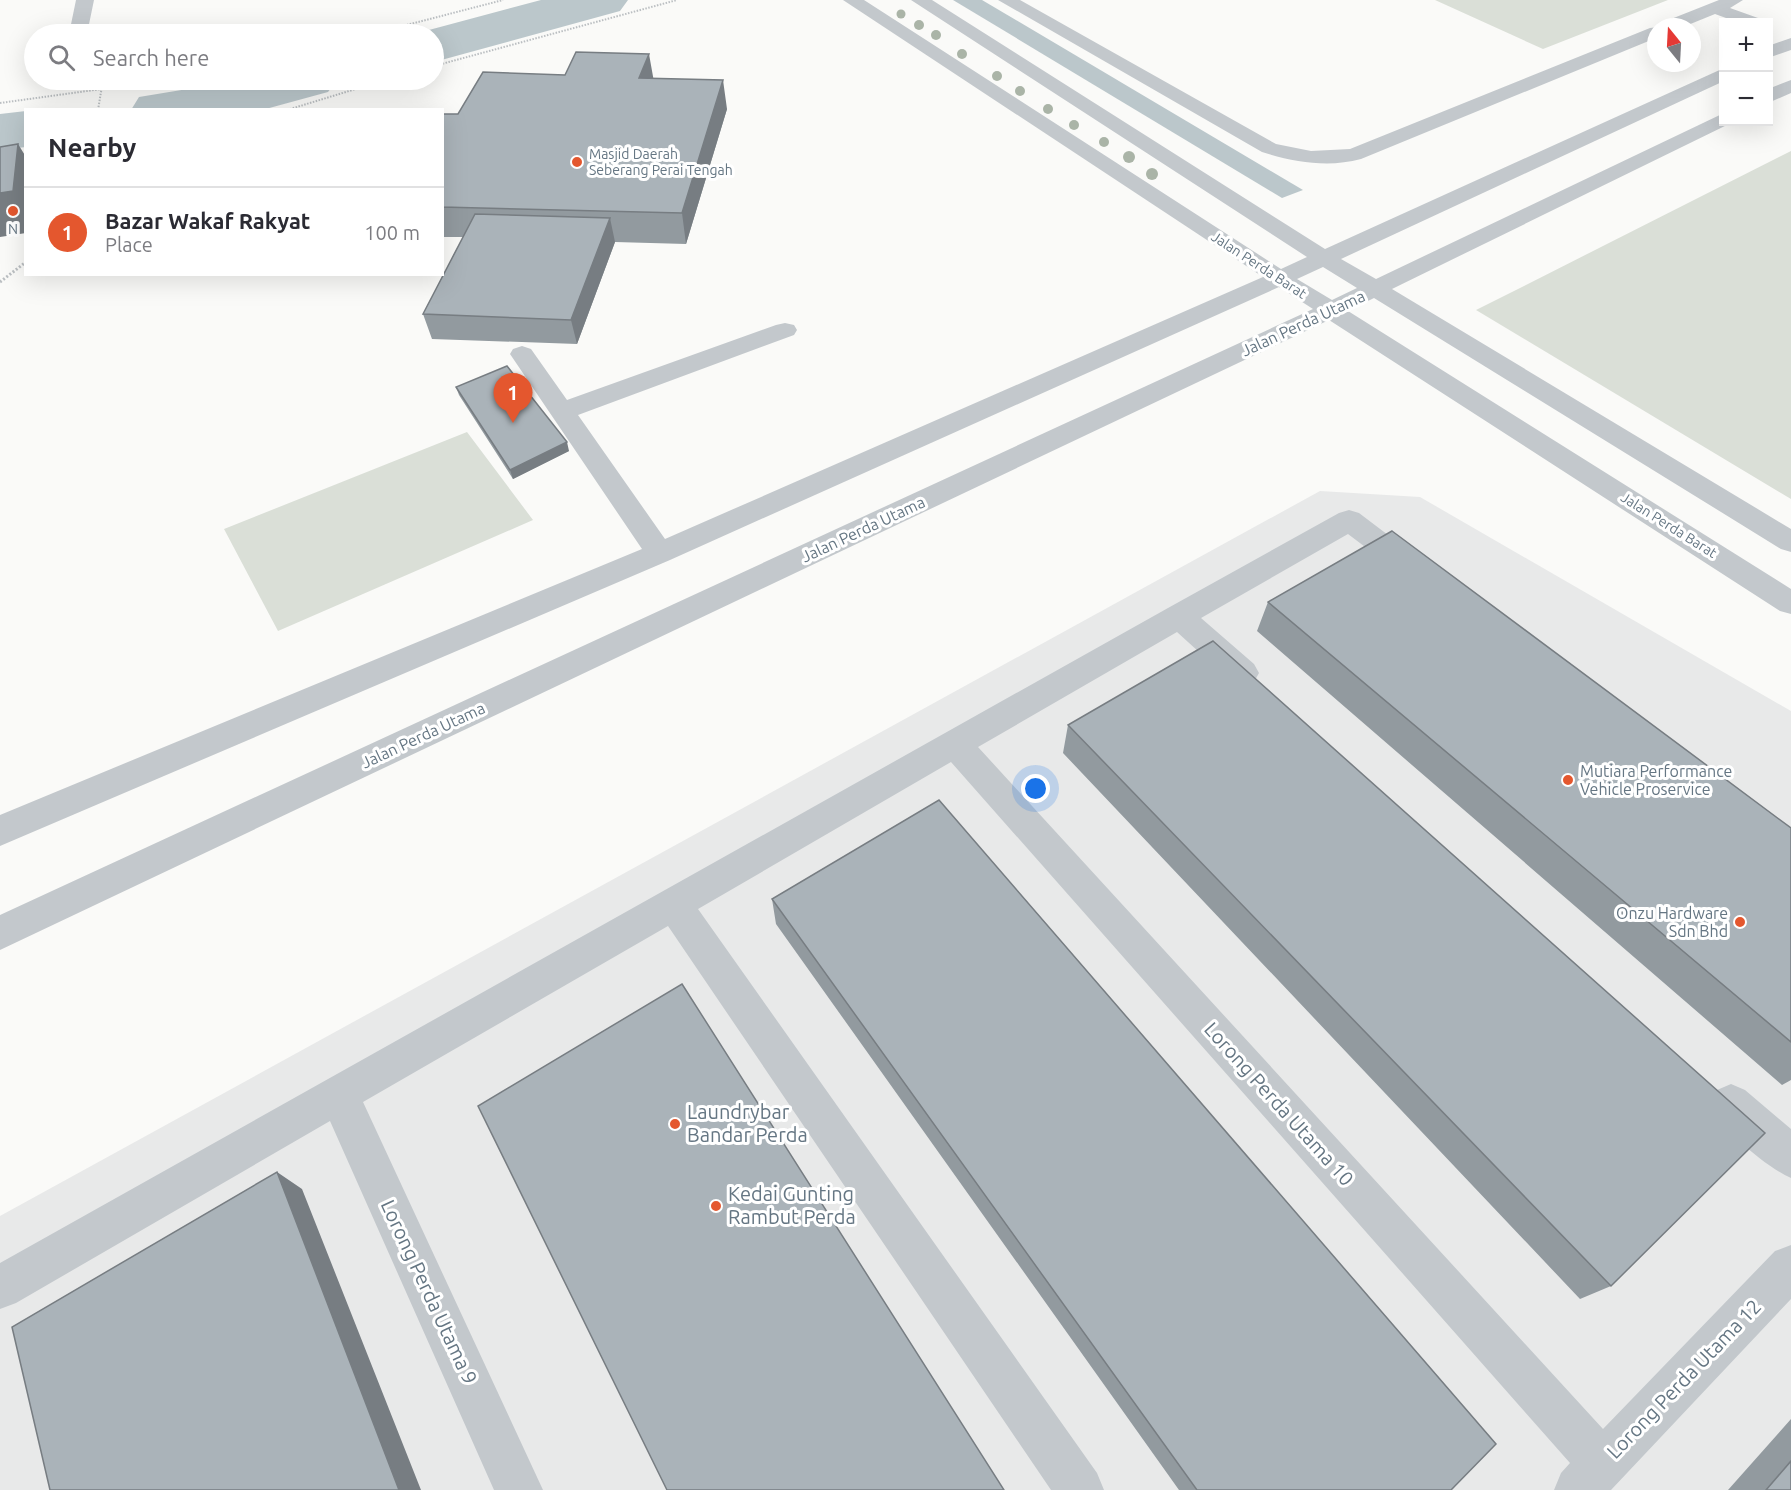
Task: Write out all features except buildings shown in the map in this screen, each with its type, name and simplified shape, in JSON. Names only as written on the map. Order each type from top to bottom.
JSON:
[{"type":"street","points":[[80,24],[85,0]]},
{"type":"street","name":"Jalan Perda Barat","points":[[852,0],[1280,278],[1791,603]]},
{"type":"street","points":[[920,0],[1324,258],[1791,542]]},
{"type":"street","points":[[1007,0],[1269,148],[1296,157],[1327,159],[1354,155],[1647,36]]},
{"type":"street","points":[[1690,18],[1734,0]]},
{"type":"street","points":[[1715,8],[1741,18]]},
{"type":"street","points":[[1773,49],[1786,38]]},
{"type":"street","points":[[0,831],[660,553],[1280,278],[1719,76]]},
{"type":"street","points":[[1773,95],[1791,86]]},
{"type":"street","name":"Jalan Perda Utama","points":[[0,933],[1331,310],[1719,121]]},
{"type":"street","points":[[564,411],[785,330]]},
{"type":"street","points":[[522,354],[564,411],[660,553]]},
{"type":"street","points":[[0,1287],[1349,520],[1434,584]]},
{"type":"street","points":[[1179,616],[1268,695]]},
{"type":"street","name":"Lorong Perda Utama 10","points":[[955,744],[1590,1477]]},
{"type":"street","points":[[674,904],[1080,1490]]},
{"type":"street","points":[[1702,1079],[1791,1157]]},
{"type":"street","name":"Lorong Perda Utama 9","points":[[339,1094],[519,1490]]},
{"type":"street","name":"Lorong Perda Utama 12","points":[[1590,1477],[1791,1267]]},
{"type":"path","points":[[411,24],[503,0]]},
{"type":"path","points":[[444,63],[677,0]]},
{"type":"path","points":[[0,103],[94,90]]},
{"type":"path","points":[[98,108],[101,90]]},
{"type":"path","points":[[294,108],[352,90]]},
{"type":"path","points":[[0,282],[24,264]]},
{"type":"shaded area","points":[[953,0],[982,0],[1303,190],[1282,198]]},
{"type":"shaded area","points":[[1435,0],[1668,0],[1543,49]]},
{"type":"shaded area","points":[[1791,151],[1791,499],[1476,310],[1512,292]]},
{"type":"shaded area","points":[[467,432],[533,520],[278,631],[224,529]]},
{"type":"shaded area","points":[[1320,491],[1420,497],[1791,711],[1791,1490],[0,1490],[0,1216]]},
{"type":"waterway","points":[[444,42],[602,0]]},
{"type":"waterway","points":[[173,108],[238,98],[269,90]]},
{"type":"waterway","points":[[0,132],[24,129]]},
{"type":"place","name":"Masjid Daerah Seberang Perai Tengah","points":[[577,162]]},
{"type":"place","name":"N","points":[[13,211]]},
{"type":"place","name":"Bazar Wakaf Rakyat","points":[[513,423]]},
{"type":"place","name":"Mutiara Performance Vehicle Proservice","points":[[1568,780]]},
{"type":"place","name":"Onzu Hardware Sdn Bhd","points":[[1740,922]]},
{"type":"place","name":"Laundrybar Bandar Perda","points":[[675,1124]]},
{"type":"place","name":"Kedai Gunting Rambut Perda","points":[[716,1206]]}]
